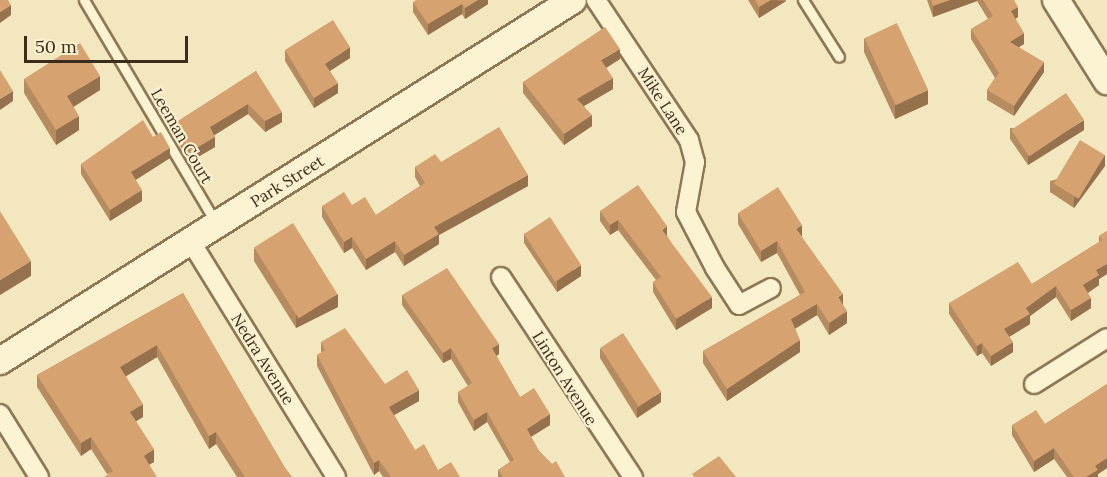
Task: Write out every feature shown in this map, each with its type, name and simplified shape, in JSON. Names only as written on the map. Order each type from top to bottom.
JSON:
[{"type":"street","name":"Park Street","points":[[1,357],[191,242],[573,0]]},
{"type":"street","name":"Mike Lane","points":[[596,0],[689,140],[695,162],[686,212],[715,268],[739,305],[771,288]]},
{"type":"street","points":[[1056,0],[1107,81]]},
{"type":"street","name":"Nedra Avenue","points":[[191,242],[336,477]]},
{"type":"street","name":"Linton Avenue","points":[[501,277],[633,477]]},
{"type":"street","points":[[1034,384],[1107,338]]},
{"type":"street","points":[[0,414],[39,477]]},
{"type":"lane","name":"Leeman Court","points":[[84,0],[217,225]]},
{"type":"lane","points":[[803,0],[839,57]]},
{"type":"building","points":[[0,0],[8,0],[11,5],[0,12]]},
{"type":"building","points":[[416,0],[478,0],[465,8],[462,4],[428,24],[413,2]]},
{"type":"building","points":[[755,0],[771,0],[759,7]]},
{"type":"building","points":[[931,0],[950,0],[933,6]]},
{"type":"building","points":[[983,0],[1014,0],[1018,7],[1011,11],[1024,33],[1010,42],[1044,62],[1014,106],[987,90],[999,73],[971,29],[993,16]]},
{"type":"building","points":[[333,20],[350,47],[325,64],[338,83],[314,98],[285,50]]},
{"type":"building","points":[[897,23],[928,90],[896,105],[864,38]]},
{"type":"building","points":[[605,27],[620,49],[601,60],[613,78],[577,99],[592,115],[564,134],[523,82]]},
{"type":"building","points":[[80,43],[100,76],[67,96],[79,116],[56,130],[24,79]]},
{"type":"building","points":[[0,70],[13,91],[0,99]]},
{"type":"building","points":[[256,71],[282,112],[265,121],[248,104],[210,127],[215,137],[191,151],[172,125]]},
{"type":"building","points":[[1066,93],[1084,120],[1029,156],[1011,130]]},
{"type":"building","points":[[143,120],[153,137],[161,132],[170,148],[131,172],[142,190],[110,210],[81,164]]},
{"type":"building","points":[[499,127],[528,175],[434,227],[439,234],[404,255],[395,241],[366,259],[352,237],[344,242],[322,206],[344,192],[352,205],[365,197],[376,215],[425,183],[415,167],[435,154],[441,162]]},
{"type":"building","points":[[1080,140],[1105,155],[1079,199],[1054,184]]},
{"type":"building","points":[[638,185],[667,226],[662,230],[712,297],[676,319],[653,282],[661,277],[618,220],[610,225],[600,211]]},
{"type":"building","points":[[778,187],[802,225],[796,229],[843,294],[838,297],[847,311],[829,323],[817,304],[791,319],[800,340],[727,389],[703,351],[805,292],[777,241],[761,251],[738,213]]},
{"type":"building","points":[[0,211],[31,261],[0,280]]},
{"type":"building","points":[[550,217],[581,265],[555,282],[524,234]]},
{"type":"building","points":[[293,223],[338,294],[299,319],[254,247]]},
{"type":"building","points":[[1107,231],[1107,264],[1096,270],[1099,275],[1083,285],[1091,298],[1071,310],[1056,286],[1026,308],[1030,314],[1004,329],[1013,342],[991,356],[982,343],[977,346],[949,303],[1018,262],[1032,284],[1102,240],[1099,236]]},
{"type":"building","points":[[447,268],[499,344],[492,348],[520,397],[534,388],[550,414],[527,429],[539,451],[552,464],[556,461],[565,477],[503,477],[498,470],[514,460],[487,412],[474,420],[458,392],[472,383],[451,348],[443,353],[402,295]]},
{"type":"building","points":[[183,293],[292,477],[245,477],[216,432],[209,436],[157,345],[120,367],[143,404],[130,412],[154,449],[144,456],[157,477],[104,477],[113,471],[91,437],[81,443],[37,375]]},
{"type":"building","points":[[345,328],[385,384],[407,370],[419,390],[389,407],[415,450],[424,444],[438,470],[451,462],[460,477],[391,477],[379,460],[374,463],[317,355],[325,350],[321,342]]},
{"type":"building","points":[[623,333],[661,392],[638,406],[600,348]]},
{"type":"building","points":[[1107,384],[1107,458],[1095,466],[1098,470],[1086,477],[1074,477],[1054,448],[1034,461],[1012,425],[1036,410],[1045,424]]},
{"type":"building","points":[[719,456],[736,477],[694,477],[692,474]]}]
